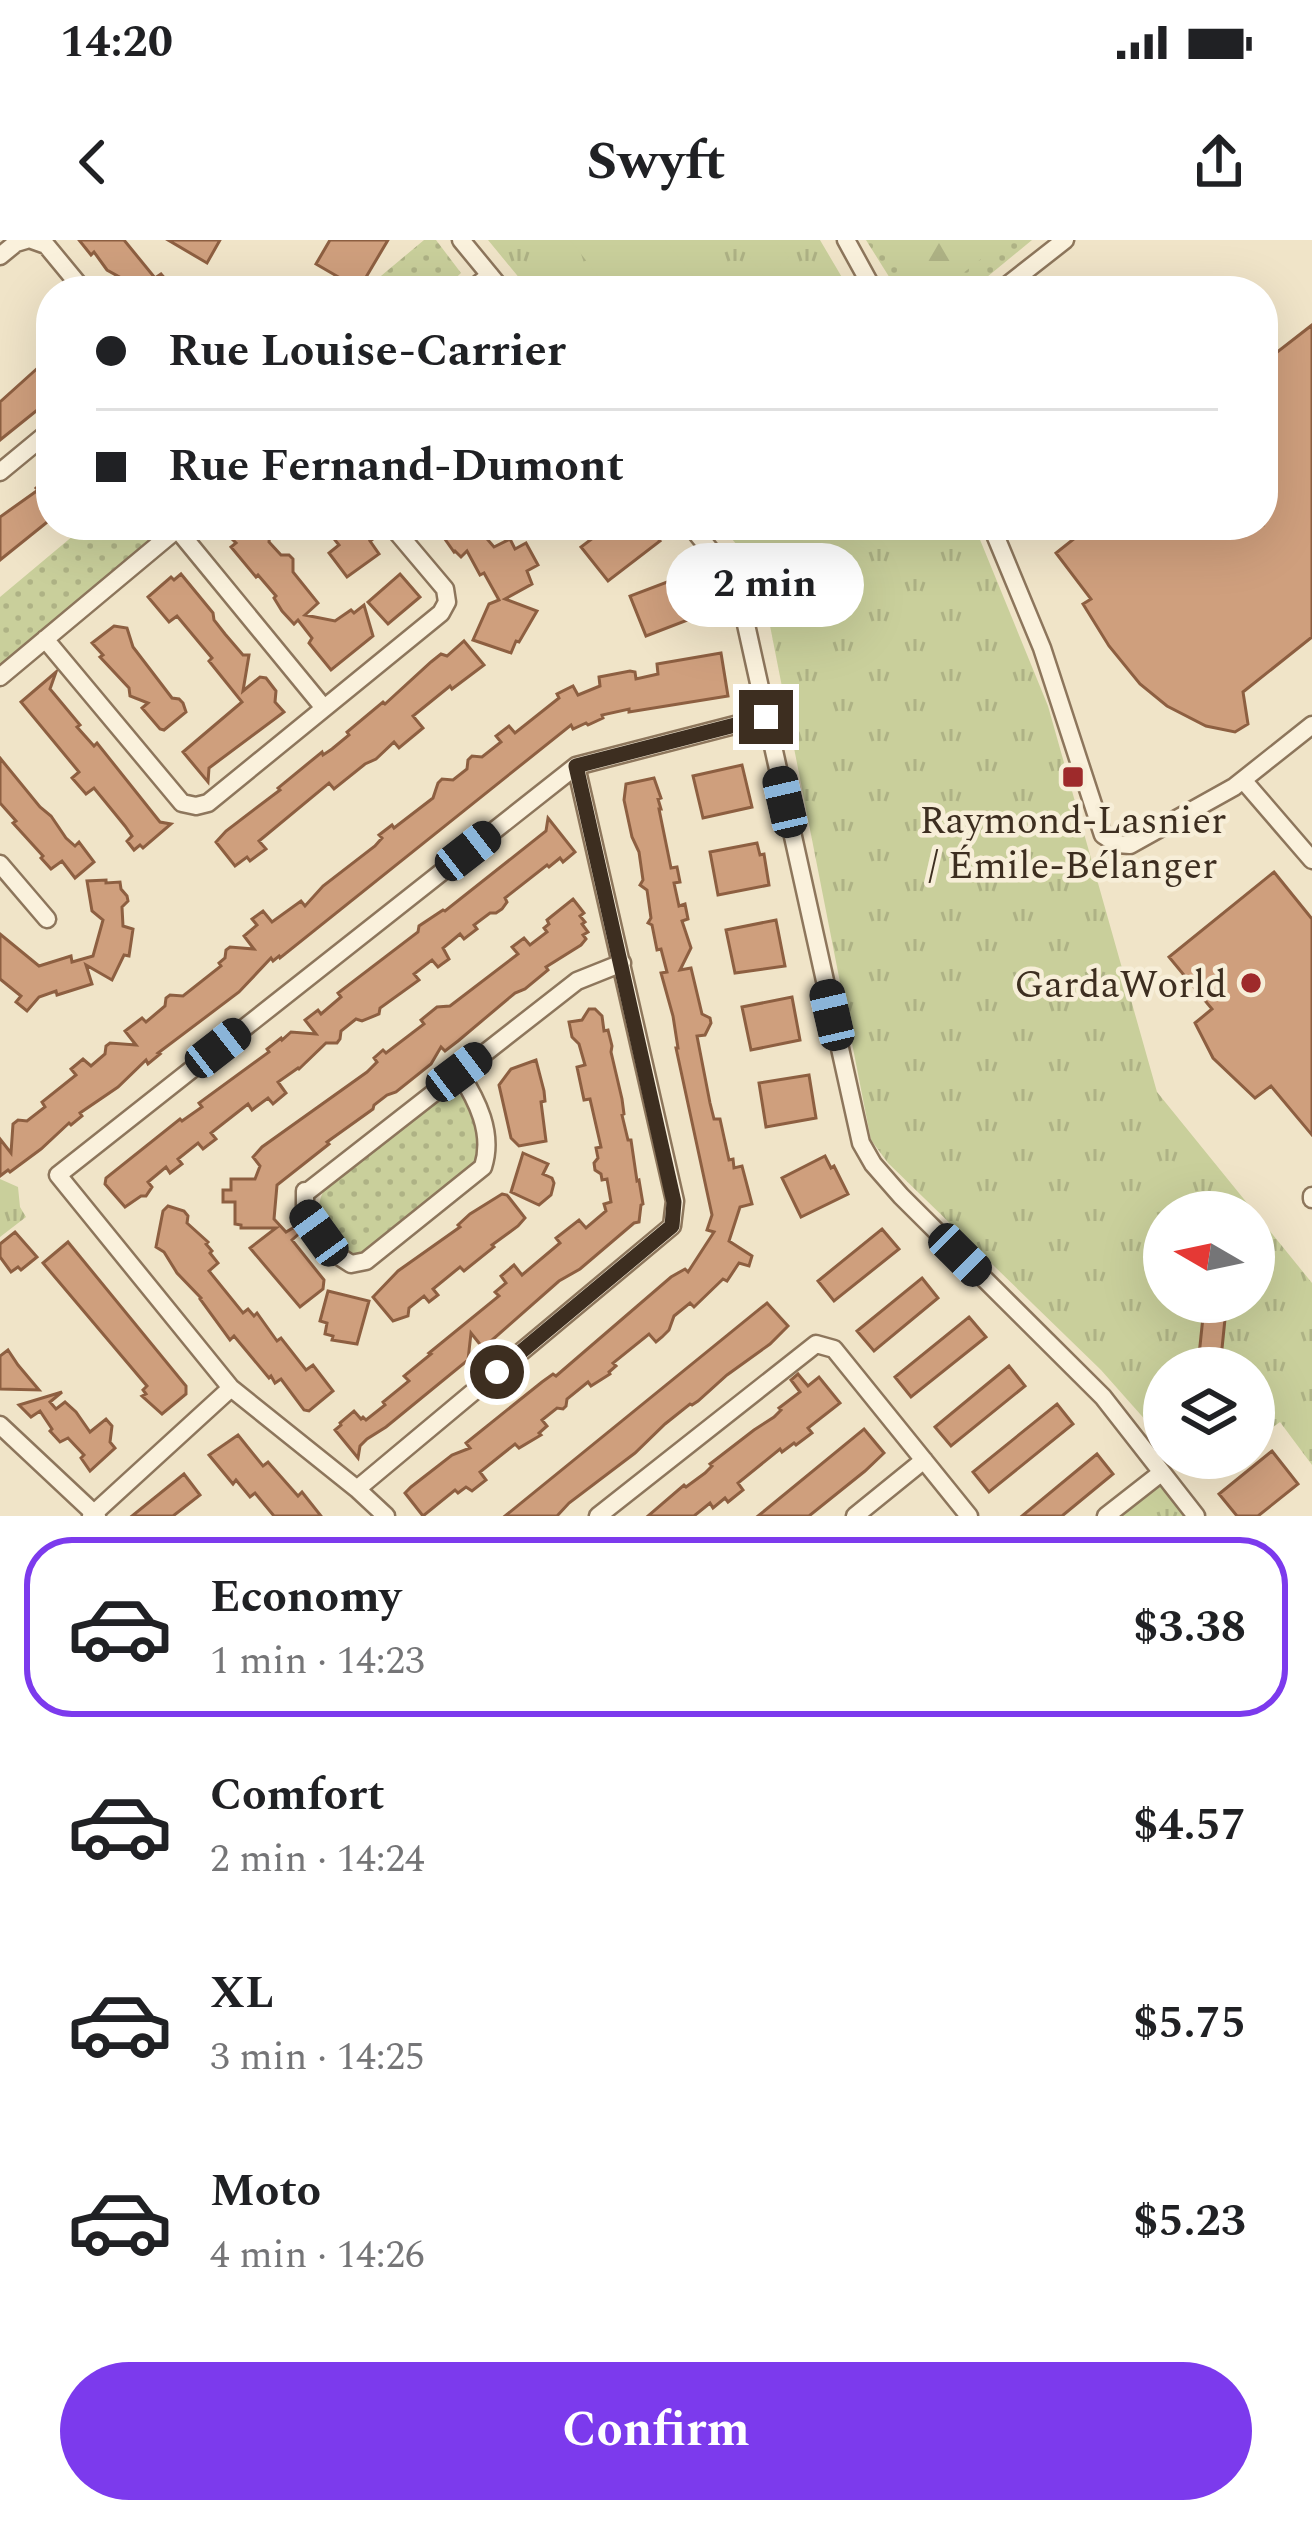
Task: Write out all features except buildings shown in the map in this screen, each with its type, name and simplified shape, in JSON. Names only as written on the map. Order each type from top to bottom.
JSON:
[{"type":"street","points":[[0,256],[16,243],[29,240],[46,245],[72,276]]},
{"type":"street","points":[[460,240],[490,275]]},
{"type":"street","points":[[846,240],[866,276]]},
{"type":"street","points":[[1019,276],[1064,240]]},
{"type":"street","points":[[0,472],[36,442]]},
{"type":"street","points":[[0,677],[164,540]]},
{"type":"street","points":[[190,540],[324,708]]},
{"type":"street","points":[[45,639],[182,803],[208,803],[441,614],[447,602],[445,589],[404,540]]},
{"type":"street","points":[[702,540],[738,598],[861,1143],[901,1196],[1103,1397],[1143,1450]]},
{"type":"street","points":[[998,540],[1042,648],[1103,835],[1117,844],[1130,845],[1243,780],[1312,725]]},
{"type":"street","points":[[386,1516],[231,1388],[58,1174],[576,766],[766,717]]},
{"type":"street","points":[[357,1489],[672,1226],[674,1202],[576,766]]},
{"type":"street","points":[[1243,780],[1312,860]]},
{"type":"street","points":[[0,864],[46,920]]},
{"type":"street","points":[[459,1072],[479,1103],[488,1151],[483,1166],[366,1261],[351,1264],[334,1253],[305,1213],[304,1191],[577,981],[622,964]]},
{"type":"street","points":[[598,1516],[816,1344],[834,1349],[969,1516]]},
{"type":"street","points":[[0,1425],[94,1515],[231,1388]]},
{"type":"street","points":[[855,1516],[924,1460]]},
{"type":"street","points":[[1106,1516],[1154,1479]]},
{"type":"street","points":[[1165,1479],[1196,1516]]},
{"type":"green space","points":[[424,240],[436,240],[461,273],[458,276],[381,276]]},
{"type":"green space","points":[[488,240],[820,240],[841,276],[518,276]]},
{"type":"green space","points":[[570,240],[665,240],[693,276],[598,276]]},
{"type":"green space","points":[[774,240],[789,257],[764,276],[739,244]]},
{"type":"green space","points":[[866,240],[1032,240],[988,276],[889,276]]},
{"type":"green space","points":[[885,240],[1005,240],[960,276],[921,276],[902,268]]},
{"type":"green space","points":[[68,540],[149,540],[0,668],[0,597]]},
{"type":"green space","points":[[733,540],[980,540],[1048,706],[1157,1092],[1237,1191],[1143,1191],[1143,1323],[1275,1323],[1275,1237],[1312,1283],[1312,1465],[1280,1422],[1275,1426],[1275,1347],[1143,1347],[1143,1417],[1101,1370],[888,1163],[871,1140],[762,585]]},
{"type":"green space","points":[[441,1095],[461,1096],[470,1108],[475,1163],[366,1251],[350,1255],[320,1214],[327,1185]]},
{"type":"green space","points":[[0,1179],[18,1187],[26,1217],[0,1237]]},
{"type":"green space","points":[[1153,1479],[1166,1479],[1196,1516],[1107,1516]]},
{"type":"place","name":"Raymond-Lasnier / Émile-Bélanger","points":[[1073,777]]},
{"type":"place","name":"GardaWorld","points":[[1251,983]]},
{"type":"route","points":[[497,1372],[672,1226],[674,1202],[576,766],[766,717]]}]
